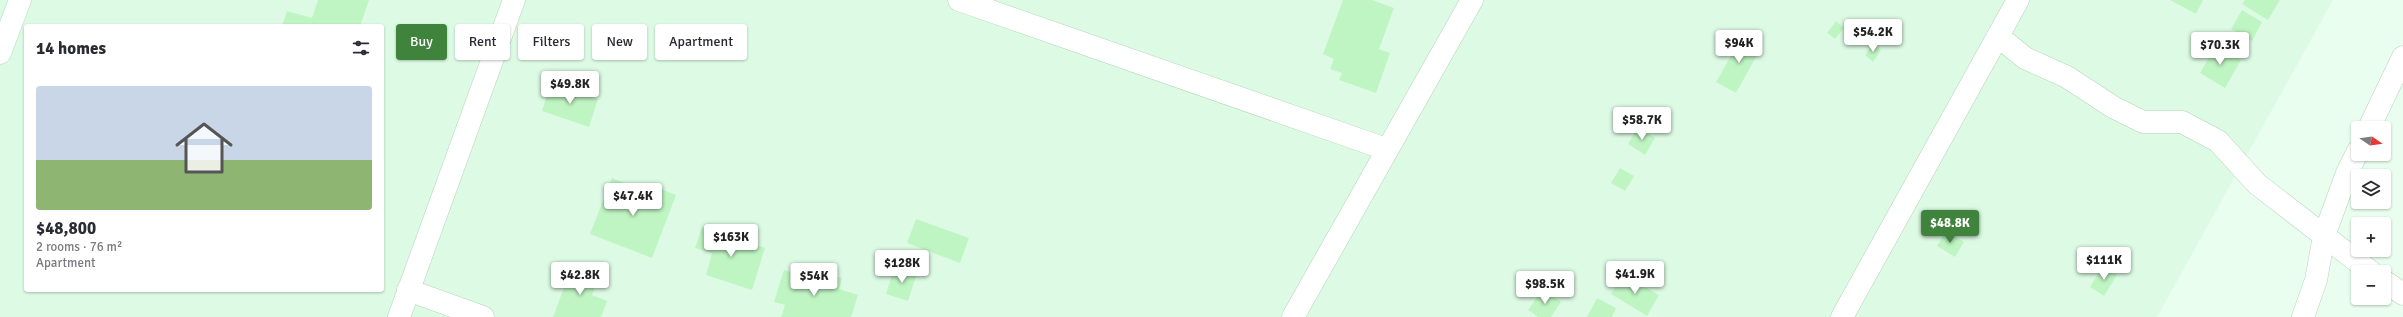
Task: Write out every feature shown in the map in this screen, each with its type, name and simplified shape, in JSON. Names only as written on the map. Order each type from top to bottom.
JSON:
[{"type":"street","points":[[0,53],[20,0]]},
{"type":"street","points":[[399,317],[514,0]]},
{"type":"street","points":[[959,0],[1386,149]]},
{"type":"street","points":[[1292,317],[1386,149],[1472,0]]},
{"type":"street","points":[[1842,317],[2018,0]]},
{"type":"street","points":[[1998,36],[2025,58],[2067,77],[2113,107],[2143,122],[2182,122],[2218,141],[2257,184],[2362,265]]},
{"type":"street","points":[[2372,121],[2403,57]]},
{"type":"street","points":[[2303,317],[2316,280],[2324,236],[2347,173],[2353,161]]},
{"type":"street","points":[[2391,286],[2403,294]]},
{"type":"street","points":[[408,290],[483,317]]},
{"type":"shaded area","points":[[0,0],[2333,0],[2157,317],[0,317]]},
{"type":"building","points":[[318,0],[369,0],[361,24],[283,24],[287,11],[312,18]]},
{"type":"building","points":[[1343,0],[1372,0],[1394,8],[1379,49],[1390,53],[1376,93],[1339,80],[1342,73],[1330,69],[1334,59],[1323,54]]},
{"type":"building","points":[[2170,0],[2203,0],[2196,14]]},
{"type":"building","points":[[2245,0],[2280,0],[2268,20],[2242,4]]},
{"type":"building","points":[[2242,10],[2262,22],[2252,41],[2231,29]]},
{"type":"building","points":[[1836,21],[1844,28],[1835,39],[1827,33]]},
{"type":"building","points":[[1743,35],[1762,46],[1736,93],[1716,82]]},
{"type":"building","points":[[1873,44],[1881,50],[1873,62],[1865,55]]},
{"type":"building","points":[[2216,45],[2241,60],[2225,88],[2200,73]]},
{"type":"building","points":[[551,83],[598,99],[589,127],[542,111]]},
{"type":"building","points":[[1638,127],[1655,138],[1645,155],[1628,144]]},
{"type":"building","points":[[1620,168],[1634,176],[1625,191],[1611,183]]},
{"type":"building","points":[[612,178],[653,194],[656,187],[676,195],[652,258],[590,234]]},
{"type":"building","points":[[916,219],[969,238],[960,263],[907,243]]},
{"type":"building","points":[[702,227],[765,248],[752,290],[706,275],[712,253],[695,248]]},
{"type":"building","points":[[1946,231],[1964,242],[1955,257],[1937,246]]},
{"type":"building","points":[[572,266],[599,276],[592,295],[607,301],[601,317],[553,317]]},
{"type":"building","points":[[895,266],[917,273],[908,301],[886,294]]},
{"type":"building","points":[[2103,266],[2117,275],[2104,296],[2090,287]]},
{"type":"building","points":[[784,270],[824,283],[828,273],[842,278],[839,289],[858,295],[851,317],[781,317],[785,305],[774,302]]},
{"type":"building","points":[[1623,275],[1659,295],[1647,316],[1611,294]]},
{"type":"building","points":[[1543,289],[1561,302],[1551,317],[1538,317],[1528,310]]},
{"type":"building","points":[[1597,298],[1616,308],[1612,317],[1587,317]]}]
